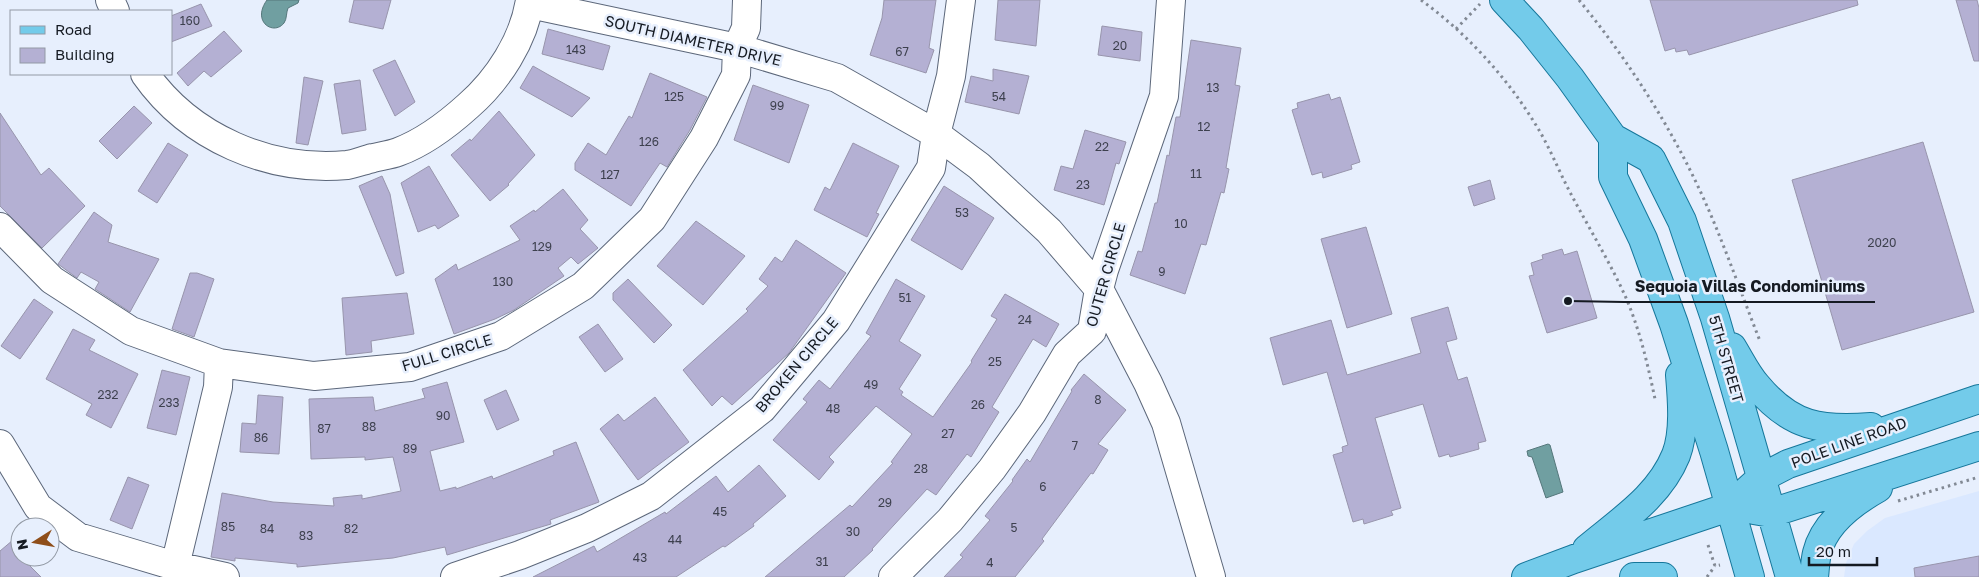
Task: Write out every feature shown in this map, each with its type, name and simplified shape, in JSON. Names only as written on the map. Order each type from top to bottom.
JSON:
[{"type":"main road","name":"5TH STREET","points":[[1504,0],[1531,29],[1613,138],[1651,159],[1682,221],[1714,318],[1790,577]]},
{"type":"main road","points":[[1613,138],[1613,177],[1643,238],[1674,324],[1750,577]]},
{"type":"main road","points":[[1714,318],[1756,385],[1774,403],[1795,419],[1825,428],[1903,424]]},
{"type":"main road","points":[[1574,559],[1651,495],[1663,480],[1676,453],[1681,426],[1682,400],[1674,324]]},
{"type":"main road","name":"POLE LINE ROAD","points":[[1526,577],[1729,507],[1761,478],[1795,462],[1979,399]]},
{"type":"main road","points":[[1971,448],[1966,441],[1979,427]]},
{"type":"main road","name":"POLE LINE ROAD","points":[[1729,507],[1771,513],[1971,448]]},
{"type":"main road","points":[[1814,577],[1816,554],[1821,540],[1839,516],[1861,497],[1918,466]]},
{"type":"main road","points":[[1634,577],[1663,577]]},
{"type":"street","name":"FULL CIRCLE","points":[[0,227],[52,280],[131,331],[219,364],[314,376],[410,367],[501,336],[575,291],[583,286],[652,219],[704,138],[736,75],[736,48],[746,28],[747,0]]},
{"type":"street","name":"BROKEN CIRCLE","points":[[455,577],[520,555],[587,528],[650,496],[762,409],[836,321],[931,168],[936,134],[951,76],[962,0]]},
{"type":"street","name":"OUTER CIRCLE","points":[[893,577],[950,520],[968,498],[1032,413],[1067,354],[1092,331],[1098,289],[1164,96],[1170,0]]},
{"type":"street","name":"SOUTH DIAMETER DRIVE","points":[[530,2],[736,48],[837,78],[936,134],[979,166],[1049,231],[1098,289],[1148,382],[1166,423],[1211,577]]},
{"type":"street","points":[[147,75],[159,93],[198,128],[244,152],[295,165],[347,165],[398,152],[444,128],[483,92],[503,66],[519,35],[530,2]]},
{"type":"street","points":[[175,566],[218,387],[219,364]]},
{"type":"street","points":[[0,444],[38,507],[78,538],[175,566],[225,577]]},
{"type":"path","points":[[1420,0],[1443,16],[1504,80],[1535,123],[1569,191],[1622,288],[1644,350],[1655,400]]},
{"type":"path","points":[[1456,29],[1485,0]]},
{"type":"path","points":[[1897,502],[1979,477]]},
{"type":"path","points":[[1708,545],[1715,566]]},
{"type":"path","points":[[1707,577],[1715,566],[1720,565]]},
{"type":"shaded area","points":[[267,0],[299,0],[298,3],[288,8],[284,23],[280,27],[275,28],[266,25],[263,20],[263,8]]},
{"type":"shaded area","points":[[1550,445],[1563,492],[1546,498],[1532,457],[1528,456],[1527,451]]},
{"type":"shaded area","points":[[1979,491],[1979,577],[1844,577],[1846,563],[1854,544],[1867,531],[1885,518]]},
{"type":"building","points":[[354,0],[391,0],[383,29],[349,22]]},
{"type":"building","points":[[884,0],[936,0],[929,48],[934,50],[926,73],[870,55],[882,18]]},
{"type":"building","points":[[998,0],[1040,0],[1036,46],[995,40]]},
{"type":"building","points":[[1650,0],[1857,0],[1858,5],[1689,55],[1687,50],[1676,52],[1675,48],[1665,51]]},
{"type":"building","points":[[1956,0],[1977,0],[1979,8],[1979,61],[1974,61]]},
{"type":"building","points":[[201,4],[212,26],[172,42],[172,16]]},
{"type":"building","points":[[1102,26],[1142,32],[1140,61],[1098,55]]},
{"type":"building","points":[[548,29],[610,46],[603,70],[542,54]]},
{"type":"building","points":[[224,31],[242,51],[211,77],[204,71],[188,86],[177,73]]},
{"type":"building","points":[[1191,40],[1241,48],[1235,85],[1240,86],[1226,168],[1229,169],[1224,193],[1221,192],[1206,245],[1201,244],[1185,294],[1130,275],[1138,251],[1142,252],[1155,203],[1157,203],[1167,155],[1169,156],[1176,117],[1180,117]]},
{"type":"building","points":[[395,60],[415,102],[395,116],[373,70]]},
{"type":"building","points":[[533,66],[590,98],[572,117],[520,88]]},
{"type":"building","points":[[993,69],[1029,76],[1019,114],[965,102],[971,76],[993,81]]},
{"type":"building","points":[[650,73],[707,97],[690,130],[667,167],[660,163],[631,206],[575,170],[575,163],[588,143],[606,155],[629,116],[632,118]]},
{"type":"building","points":[[304,77],[323,81],[308,145],[296,143]]},
{"type":"building","points":[[360,80],[366,130],[342,134],[334,84]]},
{"type":"building","points":[[753,85],[809,105],[789,163],[734,140]]},
{"type":"building","points":[[1329,94],[1331,100],[1340,97],[1360,162],[1351,165],[1352,169],[1323,178],[1322,172],[1312,175],[1292,110],[1298,108],[1297,103]]},
{"type":"building","points":[[134,106],[152,123],[117,159],[99,141]]},
{"type":"building","points":[[499,111],[535,155],[509,185],[490,201],[451,155],[470,139],[471,141]]},
{"type":"building","points":[[0,113],[41,175],[49,168],[85,206],[42,248],[0,206]]},
{"type":"building","points":[[1085,130],[1126,142],[1119,164],[1116,163],[1104,205],[1054,190],[1061,166],[1073,169]]},
{"type":"building","points":[[1923,142],[1974,312],[1842,350],[1792,180]]},
{"type":"building","points":[[168,143],[188,155],[157,203],[138,191]]},
{"type":"building","points":[[853,143],[899,166],[876,213],[879,214],[867,237],[814,210],[825,187],[830,190]]},
{"type":"building","points":[[429,166],[459,216],[438,229],[435,225],[418,232],[401,183]]},
{"type":"building","points":[[382,176],[390,194],[404,273],[396,276],[359,186]]},
{"type":"building","points":[[1490,180],[1495,199],[1474,206],[1468,187]]},
{"type":"building","points":[[944,186],[994,218],[962,270],[911,240]]},
{"type":"building","points":[[563,189],[588,220],[580,229],[598,248],[578,264],[571,257],[558,268],[564,276],[514,310],[454,334],[435,279],[456,264],[458,270],[520,240],[510,226],[534,210],[535,212]]},
{"type":"building","points":[[94,212],[112,225],[108,242],[159,259],[130,312],[95,289],[99,282],[81,272],[77,278],[58,264]]},
{"type":"building","points":[[696,221],[745,256],[703,305],[657,266]]},
{"type":"building","points":[[1366,227],[1392,314],[1347,328],[1321,239]]},
{"type":"building","points":[[796,240],[846,273],[789,353],[732,405],[722,396],[712,406],[683,370],[748,311],[746,309],[768,286],[759,279],[775,257],[782,262]]},
{"type":"building","points":[[1562,249],[1564,255],[1577,251],[1597,318],[1547,333],[1529,276],[1534,275],[1531,263],[1543,259],[1542,255]]},
{"type":"building","points":[[190,273],[197,273],[214,279],[194,337],[172,329]]},
{"type":"building","points":[[628,279],[672,325],[654,343],[613,300],[613,293]]},
{"type":"building","points":[[896,279],[925,296],[899,341],[921,355],[899,389],[903,392],[901,395],[933,417],[972,362],[997,319],[991,316],[1005,294],[1059,324],[1046,347],[1033,339],[992,407],[999,412],[971,457],[967,454],[936,495],[927,489],[873,550],[844,577],[765,577],[850,505],[852,507],[893,463],[891,462],[912,434],[876,406],[829,457],[834,462],[819,480],[773,440],[807,402],[803,399],[819,380],[830,389],[871,336],[866,333]]},
{"type":"building","points":[[407,293],[414,334],[371,341],[372,352],[346,355],[342,298]]},
{"type":"building","points":[[34,299],[53,312],[20,359],[1,346]]},
{"type":"building","points":[[1448,307],[1457,339],[1446,342],[1458,380],[1467,377],[1486,441],[1478,443],[1479,449],[1450,457],[1449,454],[1439,457],[1423,404],[1375,418],[1401,508],[1391,511],[1393,515],[1364,524],[1363,519],[1353,522],[1333,455],[1343,452],[1342,447],[1348,445],[1327,372],[1283,385],[1270,338],[1331,320],[1347,375],[1421,353],[1411,318]]},
{"type":"building","points":[[598,324],[623,359],[605,372],[579,337]]},
{"type":"building","points":[[73,329],[95,340],[89,350],[138,374],[111,428],[86,415],[92,404],[46,379]]},
{"type":"building","points":[[162,370],[190,377],[176,435],[147,428]]},
{"type":"building","points":[[1084,374],[1126,410],[1098,444],[1108,450],[1093,474],[1091,473],[1042,539],[1044,541],[1015,577],[944,577],[963,557],[960,555],[990,520],[985,516],[1013,481],[1027,459],[1030,462],[1071,390]]},
{"type":"building","points":[[447,382],[464,442],[430,451],[440,491],[456,487],[456,489],[492,476],[493,479],[554,455],[553,451],[576,442],[599,502],[550,520],[551,524],[447,555],[445,547],[393,558],[297,567],[297,564],[235,558],[235,561],[211,557],[222,493],[273,502],[334,506],[333,498],[362,495],[362,499],[401,491],[393,457],[365,460],[365,457],[311,459],[309,399],[373,397],[375,411],[425,398],[422,389]]},
{"type":"building","points":[[506,390],[519,420],[497,430],[484,400]]},
{"type":"building","points":[[258,395],[283,397],[279,454],[240,452],[242,423],[256,424]]},
{"type":"building","points":[[655,397],[689,442],[638,480],[600,429],[618,414],[624,421]]},
{"type":"building","points":[[759,465],[786,496],[753,524],[754,526],[725,547],[723,546],[676,577],[533,577],[594,546],[597,552],[665,512],[666,514],[716,476],[728,492]]},
{"type":"building","points":[[128,477],[149,485],[132,529],[110,520]]},
{"type":"building","points":[[10,543],[10,567],[31,567],[41,577],[0,577],[0,551]]},
{"type":"building","points":[[1979,556],[1979,577],[1915,577],[1914,568]]},
{"type":"place","name":"Sequoia Villas Condominiums","points":[[1568,301]]}]
